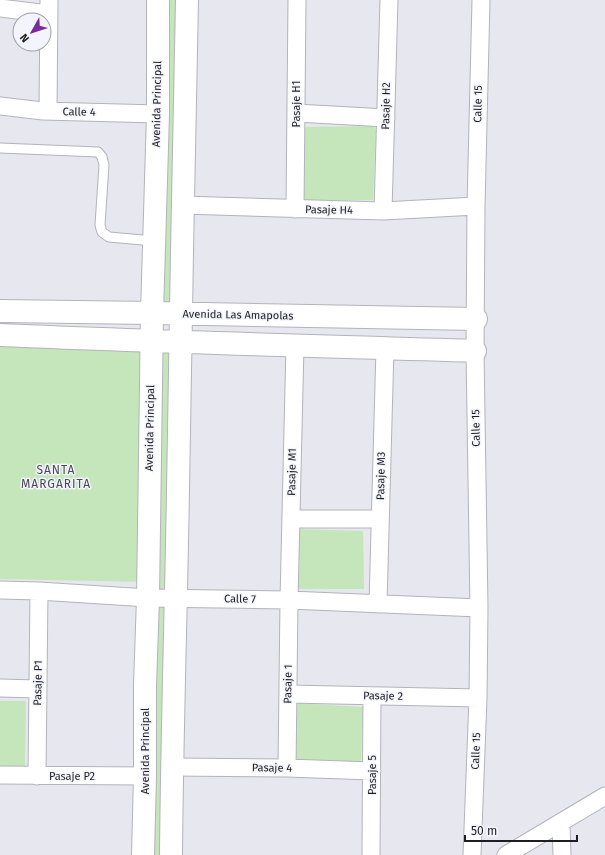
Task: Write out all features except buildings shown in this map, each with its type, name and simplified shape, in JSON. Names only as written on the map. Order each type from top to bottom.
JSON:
[{"type":"street","name":"Avenida Principal","points":[[143,855],[152,313],[158,114],[158,0]]},
{"type":"street","points":[[172,855],[172,767],[187,0]]},
{"type":"street","name":"Pasaje H1","points":[[295,209],[297,0]]},
{"type":"street","name":"Pasaje H2","points":[[383,211],[389,0]]},
{"type":"street","name":"Calle 15","points":[[472,855],[480,608],[475,352],[476,206],[481,0]]},
{"type":"street","points":[[0,8],[49,7],[48,112]]},
{"type":"street","name":"Calle 4","points":[[0,106],[48,112],[158,114]]},
{"type":"street","points":[[296,113],[386,118]]},
{"type":"street","name":"Pasaje H4","points":[[182,205],[383,211],[476,206]]},
{"type":"street","name":"Avenida Las Amapolas","points":[[0,311],[476,319]]},
{"type":"street","points":[[0,335],[152,342],[295,345],[475,352]]},
{"type":"street","name":"Pasaje M1","points":[[289,600],[295,345]]},
{"type":"street","name":"Pasaje M3","points":[[378,604],[385,348]]},
{"type":"street","points":[[291,519],[380,519]]},
{"type":"street","name":"Calle 7","points":[[0,590],[148,598],[289,600],[480,608]]},
{"type":"street","name":"Pasaje P1","points":[[37,776],[39,591]]},
{"type":"street","name":"Pasaje 1","points":[[286,768],[289,600]]},
{"type":"street","points":[[0,688],[37,689]]},
{"type":"street","name":"Pasaje 2","points":[[288,694],[478,698]]},
{"type":"street","name":"Pasaje 5","points":[[371,855],[372,696]]},
{"type":"street","name":"Pasaje 4","points":[[172,767],[286,768],[372,771]]},
{"type":"street","name":"Pasaje P2","points":[[0,775],[145,776]]},
{"type":"street","points":[[506,855],[605,796]]},
{"type":"street","points":[[561,823],[562,855]]},
{"type":"lane","points":[[0,148],[98,152],[102,157],[104,165],[100,225],[102,232],[108,237],[154,241]]},
{"type":"green space","points":[[165,0],[181,0],[173,303],[162,303]]},
{"type":"green space","points":[[374,126],[376,130],[373,200],[300,200],[301,127]]},
{"type":"green space","points":[[0,346],[149,351],[147,582],[0,579]]},
{"type":"green space","points":[[170,351],[170,585],[165,590],[157,589],[162,352]]},
{"type":"green space","points":[[298,529],[363,531],[364,589],[296,589]]},
{"type":"green space","points":[[156,604],[166,605],[165,855],[148,855]]},
{"type":"green space","points":[[0,701],[26,701],[25,767],[0,767]]},
{"type":"green space","points":[[292,703],[363,707],[361,763],[291,761]]},
{"type":"district","name":"SANTA MARGARITA","points":[[56,477]]}]
